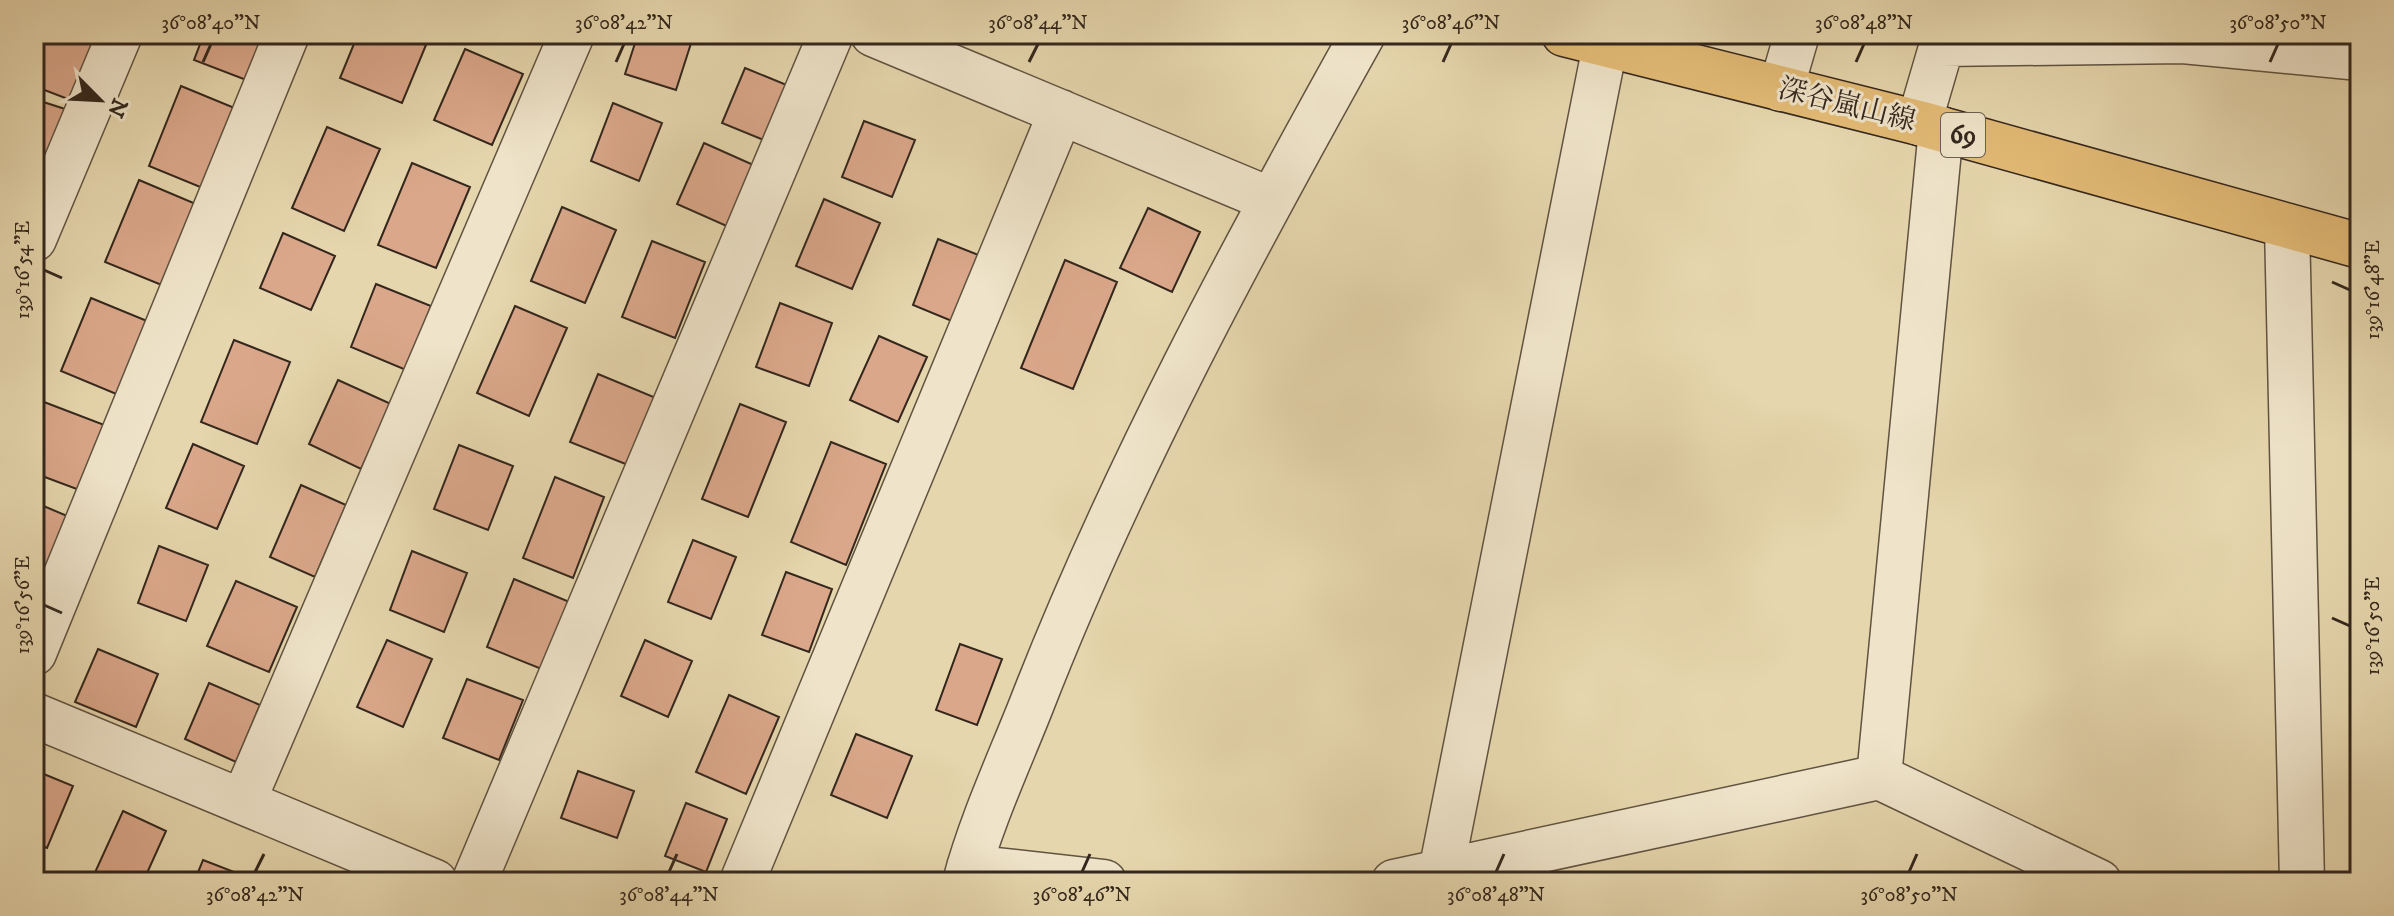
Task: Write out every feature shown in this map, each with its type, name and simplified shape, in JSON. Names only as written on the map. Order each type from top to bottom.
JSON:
[{"type":"main road","name":"深谷嵐山線","points":[[1564,34],[1930,126],[2360,246]]},
{"type":"street","points":[[34,239],[120,34]]},
{"type":"street","points":[[34,653],[287,34]]},
{"type":"street","points":[[243,802],[572,34]]},
{"type":"street","points":[[474,882],[831,34]]},
{"type":"street","points":[[873,34],[1271,200]]},
{"type":"street","points":[[1104,882],[967,874],[1066,617],[1155,429],[1271,200],[1363,34]]},
{"type":"street","points":[[1781,89],[1797,34]]},
{"type":"street","points":[[1879,777],[1930,126],[1943,39],[2183,41],[2360,58]]},
{"type":"street","points":[[1440,877],[1605,46]]},
{"type":"street","points":[[742,882],[1061,112]]},
{"type":"street","points":[[2287,226],[2302,882]]},
{"type":"street","points":[[34,715],[435,882]]},
{"type":"street","points":[[1394,882],[1440,877],[1879,777],[2099,882]]},
{"type":"building","points":[[34,34],[100,34],[73,101],[34,86]]},
{"type":"building","points":[[204,34],[273,34],[254,83],[194,60]]},
{"type":"building","points":[[358,34],[398,34],[426,45],[402,103],[340,78]]},
{"type":"building","points":[[638,34],[694,34],[676,90],[625,74]]},
{"type":"building","points":[[465,49],[523,74],[492,145],[434,120]]},
{"type":"building","points":[[745,68],[794,88],[771,143],[722,123]]},
{"type":"building","points":[[181,86],[237,109],[205,189],[149,166]]},
{"type":"building","points":[[34,99],[65,109],[45,171],[34,167]]},
{"type":"building","points":[[613,103],[662,123],[639,181],[591,161]]},
{"type":"building","points":[[864,121],[915,140],[892,197],[842,177]]},
{"type":"building","points":[[327,127],[380,149],[344,231],[292,208]]},
{"type":"building","points":[[704,143],[758,167],[731,228],[677,204]]},
{"type":"building","points":[[412,163],[470,187],[436,268],[378,245]]},
{"type":"building","points":[[139,180],[203,207],[169,288],[105,262]]},
{"type":"building","points":[[824,199],[880,223],[852,289],[796,266]]},
{"type":"building","points":[[562,207],[616,230],[585,303],[531,281]]},
{"type":"building","points":[[1148,208],[1200,232],[1172,292],[1120,268]]},
{"type":"building","points":[[283,233],[335,256],[311,310],[260,288]]},
{"type":"building","points":[[938,239],[986,258],[959,324],[913,305]]},
{"type":"building","points":[[652,241],[705,262],[675,338],[622,317]]},
{"type":"building","points":[[1065,260],[1117,282],[1073,389],[1021,368]]},
{"type":"building","points":[[376,284],[431,306],[406,370],[351,347]]},
{"type":"building","points":[[91,298],[152,323],[121,396],[61,371]]},
{"type":"building","points":[[780,303],[832,323],[809,386],[756,367]]},
{"type":"building","points":[[515,306],[567,328],[529,416],[477,393]]},
{"type":"building","points":[[879,336],[927,357],[898,422],[850,400]]},
{"type":"building","points":[[234,340],[290,362],[257,444],[201,422]]},
{"type":"building","points":[[598,374],[656,398],[628,465],[570,442]]},
{"type":"building","points":[[338,380],[391,404],[361,469],[309,444]]},
{"type":"building","points":[[44,402],[107,426],[82,491],[34,473],[34,427]]},
{"type":"building","points":[[740,404],[786,422],[748,517],[702,499]]},
{"type":"building","points":[[831,442],[886,464],[846,565],[791,542]]},
{"type":"building","points":[[193,444],[244,466],[217,529],[166,508]]},
{"type":"building","points":[[459,445],[513,466],[488,530],[434,509]]},
{"type":"building","points":[[555,477],[604,497],[573,578],[523,558]]},
{"type":"building","points":[[301,485],[346,505],[315,577],[270,557]]},
{"type":"building","points":[[34,502],[72,518],[42,590],[34,587]]},
{"type":"building","points":[[693,540],[736,557],[711,619],[668,602]]},
{"type":"building","points":[[159,546],[208,565],[186,621],[138,603]]},
{"type":"building","points":[[412,551],[467,573],[444,632],[390,610]]},
{"type":"building","points":[[786,572],[832,589],[809,652],[762,635]]},
{"type":"building","points":[[514,579],[572,603],[544,670],[487,647]]},
{"type":"building","points":[[236,581],[297,607],[269,672],[207,646]]},
{"type":"building","points":[[387,640],[432,659],[403,727],[357,707]]},
{"type":"building","points":[[645,640],[692,661],[668,717],[621,696]]},
{"type":"building","points":[[960,644],[1002,659],[977,725],[936,710]]},
{"type":"building","points":[[98,649],[158,674],[136,727],[75,702]]},
{"type":"building","points":[[467,679],[523,700],[499,760],[443,738]]},
{"type":"building","points":[[209,683],[260,705],[236,762],[185,739]]},
{"type":"building","points":[[729,695],[779,717],[746,794],[696,772]]},
{"type":"building","points":[[856,734],[912,756],[887,818],[831,795]]},
{"type":"building","points":[[34,770],[73,786],[47,848],[34,843]]},
{"type":"building","points":[[578,771],[634,791],[617,838],[561,818]]},
{"type":"building","points":[[686,803],[727,819],[706,872],[665,856]]},
{"type":"building","points":[[123,811],[166,831],[143,882],[99,882],[92,879]]},
{"type":"building","points":[[203,860],[260,882],[194,882]]}]
